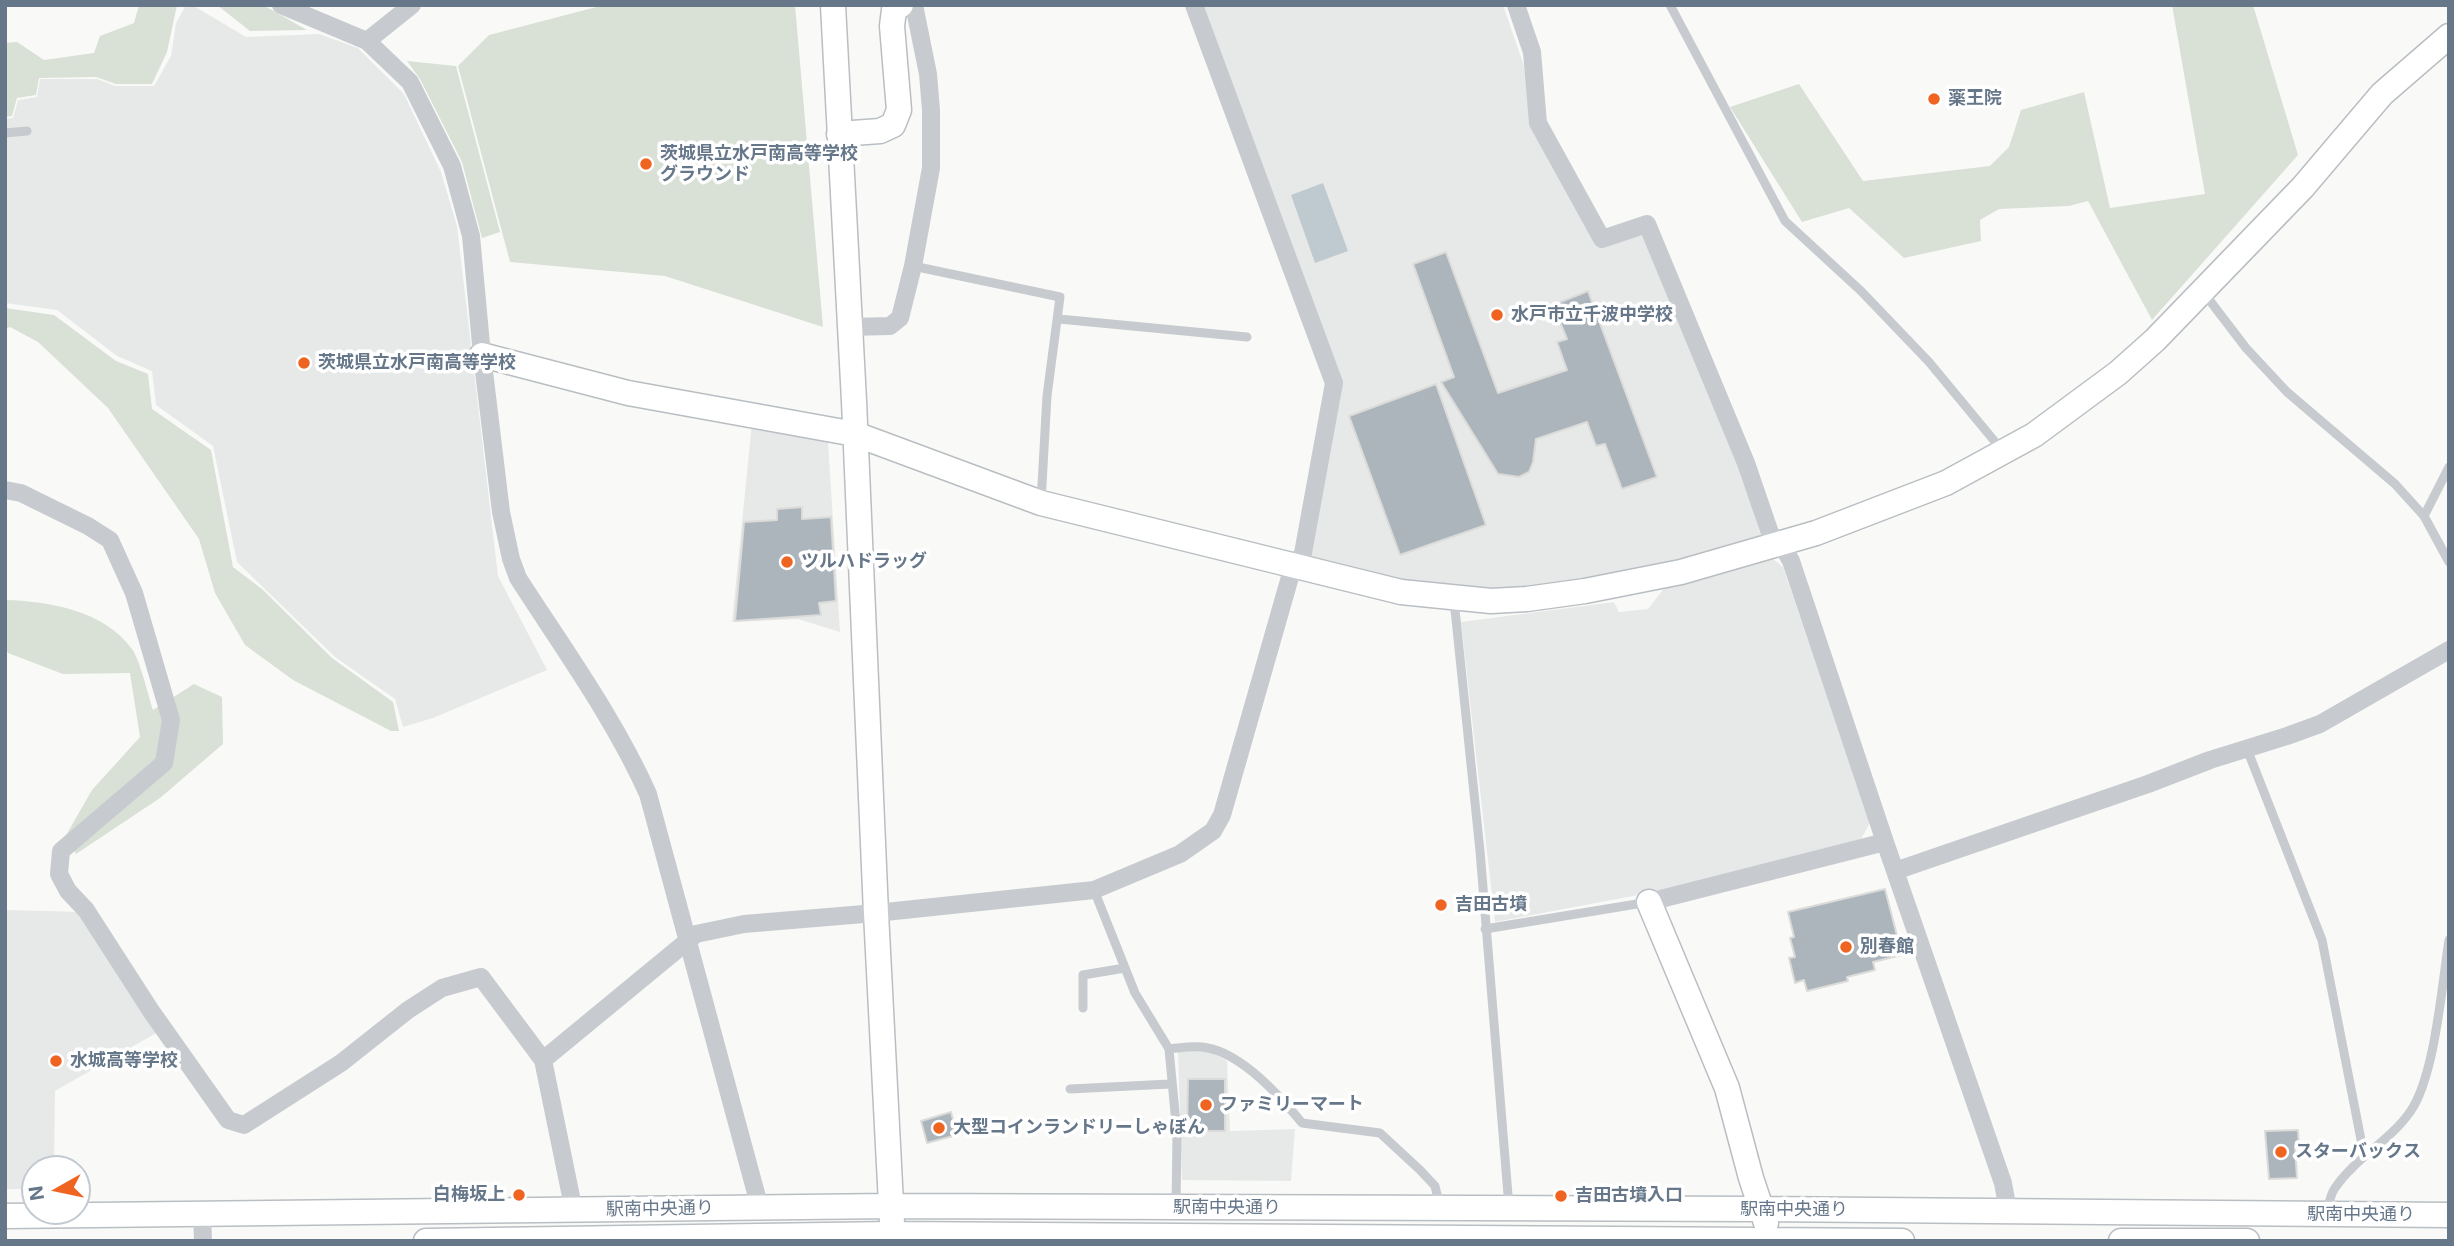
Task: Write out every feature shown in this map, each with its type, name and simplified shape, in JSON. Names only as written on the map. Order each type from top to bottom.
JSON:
[{"type":"street","points":[[281,5],[367,41],[410,82],[452,166],[471,236],[501,512],[511,559],[517,578],[636,768],[648,794],[760,1208]]},
{"type":"street","points":[[367,41],[412,5]]},
{"type":"street","points":[[833,5],[892,1238]]},
{"type":"street","points":[[839,134],[880,131],[893,125],[899,110],[892,26],[894,10],[901,5]]},
{"type":"street","points":[[850,327],[890,326],[900,318],[914,266],[931,168],[928,74],[914,5]]},
{"type":"street","points":[[543,1060],[696,934],[744,924],[1094,890],[1180,854],[1213,831],[1222,816],[1290,577],[1303,553],[1334,383],[1194,5]]},
{"type":"street","points":[[1516,5],[1532,52],[1538,123],[1602,239],[1647,224],[1746,463],[1770,533],[1782,544],[1791,561],[2003,1183],[2008,1211]]},
{"type":"street","points":[[482,355],[628,393],[855,434],[1041,503],[1401,592],[1491,601],[1585,591],[1681,572],[1782,544],[1945,483],[2034,435],[2118,373],[2155,340],[2303,187],[2382,94],[2449,36]]},
{"type":"street","points":[[5,490],[21,494],[88,526],[110,540],[134,593],[171,720],[164,763],[61,851],[59,874],[68,891],[86,910],[151,1011],[228,1120],[244,1125],[341,1063],[408,1010],[442,988],[481,977],[543,1060],[574,1210]]},
{"type":"street","points":[[1895,871],[2320,724],[2449,650]]},
{"type":"street","points":[[1772,1240],[1760,1209],[1727,1088],[1649,902],[1885,842]]},
{"type":"street","name":"駅南中央通り","points":[[5,1216],[891,1206],[1760,1209],[2449,1216]]},
{"type":"street","points":[[202,1214],[203,1241]]},
{"type":"street","name":"駅南中央通り","points":[[426,1241],[1132,1238],[1902,1241]]},
{"type":"street","points":[[2121,1241],[2247,1241]]},
{"type":"lane","points":[[1670,5],[1785,221],[1861,291],[1930,362],[2004,453]]},
{"type":"lane","points":[[5,133],[27,131]]},
{"type":"lane","points":[[914,266],[1060,297],[1047,396],[1041,503]]},
{"type":"lane","points":[[2202,290],[2246,348],[2287,392],[2395,484],[2424,516],[2449,562]]},
{"type":"lane","points":[[1059,318],[1247,337]]},
{"type":"lane","points":[[2424,516],[2449,467]]},
{"type":"lane","points":[[1454,599],[1480,851],[1509,1208]]},
{"type":"lane","points":[[2247,749],[2322,940],[2364,1156]]},
{"type":"lane","points":[[1094,890],[1135,993],[1169,1049],[1170,1084],[1177,1134],[1176,1208]]},
{"type":"lane","points":[[1485,929],[1649,902]]},
{"type":"lane","points":[[2325,1215],[2334,1189],[2409,1113],[2423,1090],[2449,940]]},
{"type":"lane","points":[[1083,1008],[1083,975],[1125,968]]},
{"type":"lane","points":[[1169,1049],[1209,1048],[1232,1059],[1275,1090],[1302,1123],[1380,1133],[1435,1186],[1441,1208]]},
{"type":"lane","points":[[1070,1089],[1170,1084]]},
{"type":"shaded area","points":[[139,5],[177,5],[167,52],[152,84],[116,84],[96,77],[39,78],[36,95],[17,98],[12,116],[5,117],[5,43],[17,42],[44,60],[94,53],[100,36],[134,23]]},
{"type":"shaded area","name":"茨城県立水戸南高等学校","points":[[186,5],[192,5],[246,37],[319,34],[358,48],[404,94],[441,172],[457,226],[498,576],[547,670],[433,718],[403,727],[395,699],[335,657],[237,562],[213,446],[156,405],[152,371],[117,356],[57,310],[5,303],[5,119],[13,118],[18,100],[37,97],[40,79],[97,79],[115,86],[154,86],[171,56],[176,23]]},
{"type":"shaded area","points":[[217,5],[263,5],[307,30],[250,31]]},
{"type":"shaded area","name":"茨城県立水戸南高等学校 グラウンド","points":[[604,5],[795,5],[823,327],[665,276],[510,262],[458,66],[489,35]]},
{"type":"shaded area","name":"水戸市立千波中学校","points":[[1202,5],[1503,5],[1524,66],[1530,124],[1598,247],[1636,231],[1644,234],[1737,459],[1761,536],[1754,543],[1636,572],[1537,589],[1491,590],[1383,579],[1309,556],[1340,381]]},
{"type":"shaded area","points":[[2172,5],[2253,5],[2298,155],[2152,320],[2088,201],[2069,206],[1999,209],[1980,220],[1981,241],[1904,258],[1849,208],[1802,222],[1730,107],[1799,84],[1863,181],[1990,166],[2009,147],[2021,110],[2084,92],[2110,208],[2205,194]]},
{"type":"shaded area","points":[[407,61],[456,66],[500,232],[482,238],[462,162],[420,79]]},
{"type":"shaded area","points":[[1323,183],[1348,251],[1315,263],[1291,195]]},
{"type":"shaded area","points":[[5,308],[54,315],[116,361],[148,374],[152,409],[211,450],[233,567],[262,589],[332,658],[393,702],[399,731],[391,731],[293,680],[245,645],[215,593],[199,539],[108,408],[38,342],[10,327],[5,329]]},
{"type":"shaded area","points":[[752,423],[828,441],[840,632],[798,619],[732,622]]},
{"type":"shaded area","points":[[1773,559],[1783,567],[1870,823],[1861,839],[1665,890],[1495,922],[1461,622],[1614,602],[1619,612],[1648,609],[1666,586]]},
{"type":"shaded area","points":[[5,600],[57,606],[92,617],[107,625],[121,636],[135,654],[153,710],[194,684],[222,697],[223,744],[160,798],[76,854],[65,837],[92,790],[140,737],[130,673],[63,674],[8,653],[5,649]]},
{"type":"shaded area","name":"水城高等学校","points":[[5,910],[81,912],[158,1032],[55,1091],[54,1155],[21,1155],[21,1189],[5,1189]]},
{"type":"shaded area","points":[[1207,1050],[1227,1061],[1230,1131],[1295,1129],[1291,1181],[1182,1180],[1178,1051]]},
{"type":"building","points":[[1446,252],[1498,393],[1567,370],[1557,342],[1567,339],[1553,305],[1588,291],[1657,477],[1622,489],[1605,444],[1596,446],[1587,422],[1536,439],[1529,472],[1519,477],[1498,474],[1441,382],[1454,377],[1413,264]]},
{"type":"building","points":[[1436,384],[1486,525],[1400,555],[1349,416]]},
{"type":"building","name":"ツルハドラッグ","points":[[802,507],[802,519],[831,517],[836,601],[819,603],[821,615],[735,621],[744,522],[777,520],[777,509]]},
{"type":"building","name":"別春館","points":[[1885,889],[1902,955],[1873,962],[1875,970],[1847,977],[1848,981],[1807,991],[1804,980],[1795,983],[1789,958],[1795,957],[1790,938],[1794,937],[1788,912]]},
{"type":"building","name":"ファミリーマート","points":[[1188,1079],[1225,1079],[1225,1131],[1187,1131]]},
{"type":"building","name":"大型コインランドリーしゃぼん","points":[[951,1112],[957,1135],[927,1143],[921,1121]]},
{"type":"building","name":"スターバックス","points":[[2298,1130],[2299,1146],[2295,1146],[2297,1178],[2269,1179],[2265,1131]]},
{"type":"place","name":"薬王院","points":[[1934,99]]},
{"type":"place","name":"茨城県立水戸南高等学校 グラウンド","points":[[646,164]]},
{"type":"place","name":"水戸市立千波中学校","points":[[1497,315]]},
{"type":"place","name":"茨城県立水戸南高等学校","points":[[304,363]]},
{"type":"place","name":"ツルハドラッグ","points":[[787,562]]},
{"type":"place","name":"吉田古墳","points":[[1441,905]]},
{"type":"place","name":"別春館","points":[[1846,947]]},
{"type":"place","name":"水城高等学校","points":[[56,1061]]},
{"type":"place","name":"ファミリーマート","points":[[1206,1105]]},
{"type":"place","name":"大型コインランドリーしゃぼん","points":[[939,1128]]},
{"type":"place","name":"スターバックス","points":[[2281,1152]]},
{"type":"place","name":"白梅坂上","points":[[519,1195]]},
{"type":"place","name":"吉田古墳入口","points":[[1561,1196]]}]
